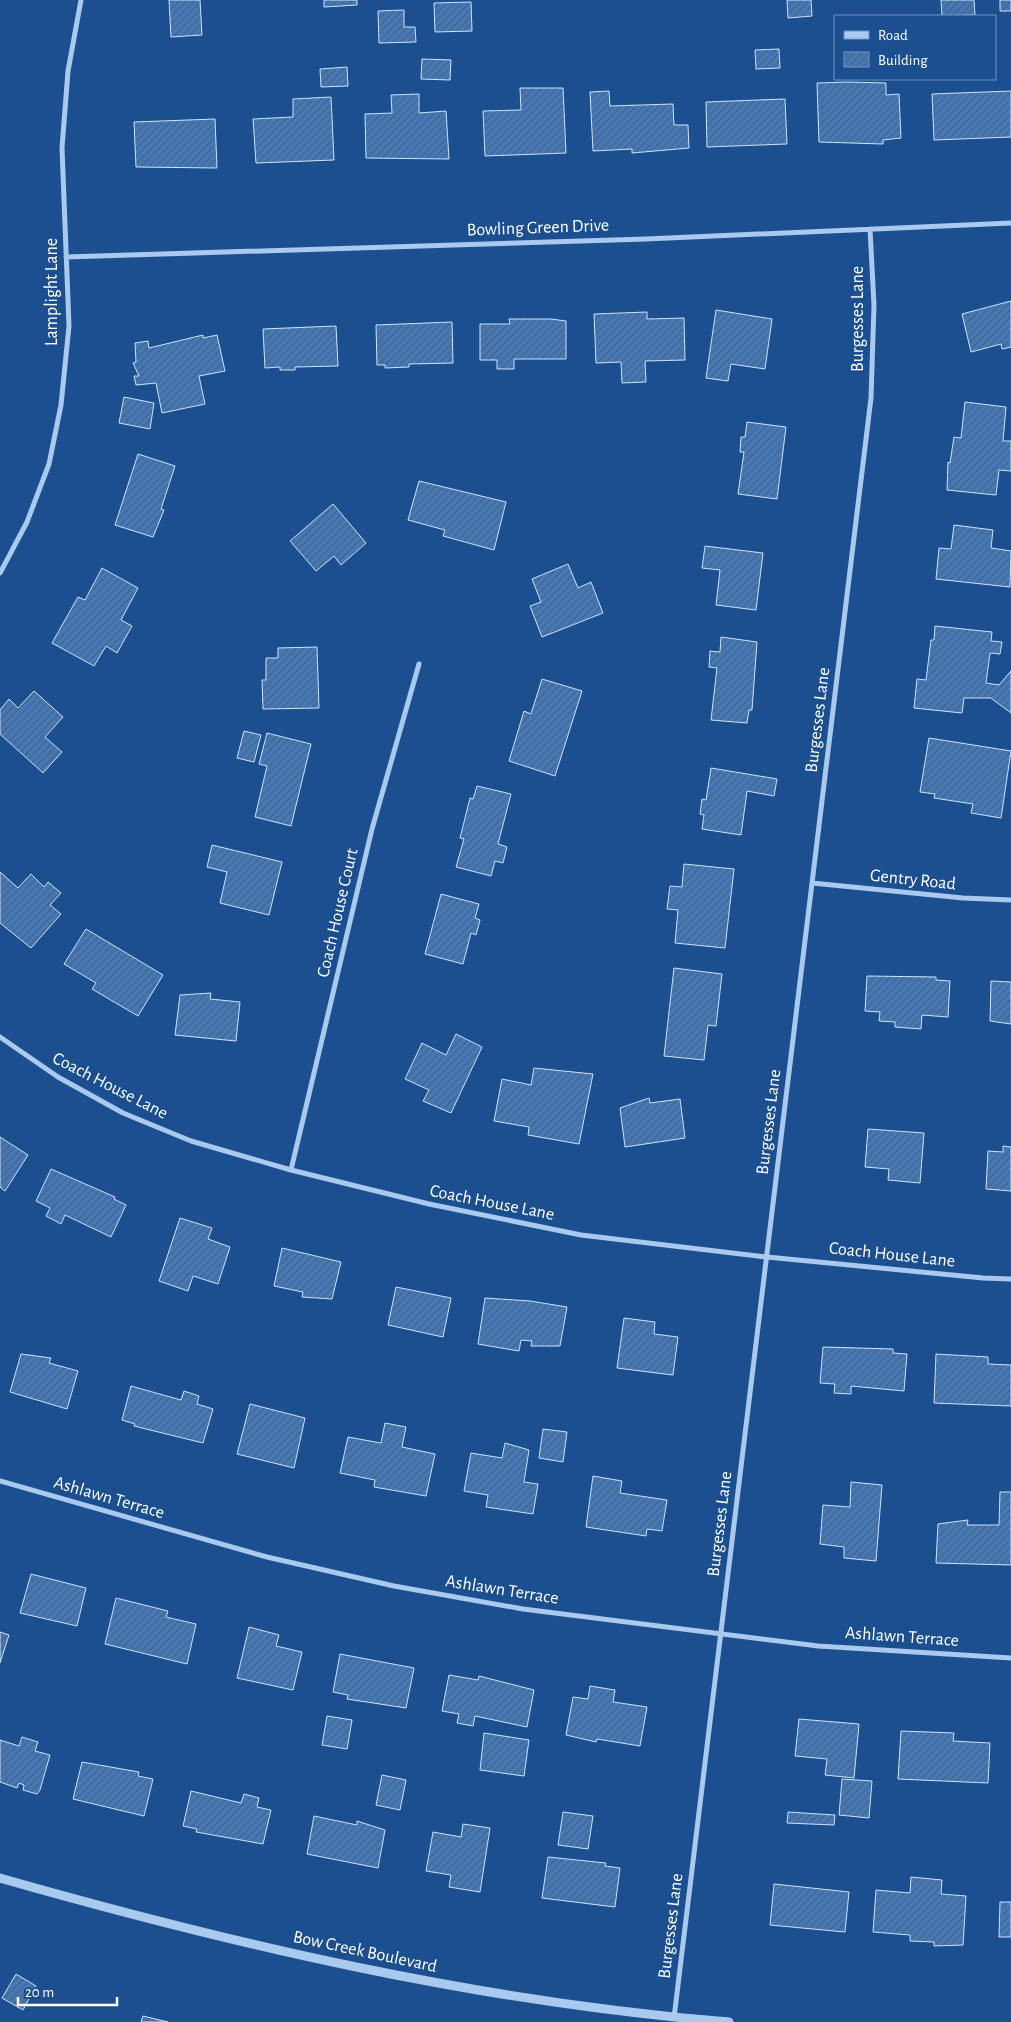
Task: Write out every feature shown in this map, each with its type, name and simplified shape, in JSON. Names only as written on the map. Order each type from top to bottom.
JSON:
[{"type":"street","name":"Lamplight Lane","points":[[0,573],[27,522],[49,464],[61,405],[69,326],[62,148],[68,71],[81,0]]},
{"type":"street","name":"Bowling Green Drive","points":[[66,256],[646,239],[1011,223]]},
{"type":"street","name":"Burgesses Lane","points":[[674,2018],[871,398],[874,305],[870,229]]},
{"type":"street","name":"Coach House Court","points":[[291,1170],[372,829],[419,664]]},
{"type":"street","name":"Gentry Road","points":[[812,884],[963,898],[1011,900]]},
{"type":"street","name":"Coach House Lane","points":[[0,1037],[58,1078],[123,1113],[192,1141],[291,1170],[429,1204],[581,1235],[767,1256],[983,1278],[1011,1279]]},
{"type":"street","name":"Ashlawn Terrace","points":[[0,1481],[267,1557],[394,1586],[523,1609],[818,1646],[1011,1658]]},
{"type":"street","name":"Bow Creek Boulevard","points":[[0,1878],[81,1901],[333,1964],[484,1992],[674,2018],[729,2022]]},
{"type":"building","points":[[169,0],[200,0],[202,35],[171,37]]},
{"type":"building","points":[[324,0],[357,0],[357,5],[324,7]]},
{"type":"building","points":[[787,0],[811,0],[812,16],[788,18]]},
{"type":"building","points":[[941,0],[974,0],[975,15],[942,15]]},
{"type":"building","points":[[1000,0],[1011,0],[1011,11],[1000,11]]},
{"type":"building","points":[[471,2],[472,31],[435,32],[434,3]]},
{"type":"building","points":[[404,10],[404,27],[415,27],[416,42],[379,43],[378,11]]},
{"type":"building","points":[[779,49],[780,68],[756,69],[755,50]]},
{"type":"building","points":[[422,59],[451,60],[450,80],[421,79]]},
{"type":"building","points":[[347,67],[348,86],[321,87],[320,69]]},
{"type":"building","points":[[817,83],[886,83],[886,95],[899,94],[901,138],[883,140],[883,144],[819,142]]},
{"type":"building","points":[[520,88],[563,88],[566,153],[485,156],[483,111],[521,110]]},
{"type":"building","points":[[609,91],[610,106],[673,104],[674,125],[688,125],[689,148],[632,153],[632,149],[593,151],[590,92]]},
{"type":"building","points":[[1011,91],[1011,137],[934,140],[932,94]]},
{"type":"building","points":[[419,94],[419,113],[446,111],[449,159],[366,158],[365,114],[392,113],[391,95]]},
{"type":"building","points":[[331,97],[334,160],[256,163],[253,119],[293,117],[293,99]]},
{"type":"building","points":[[785,99],[787,144],[707,147],[706,102]]},
{"type":"building","points":[[215,119],[217,168],[136,167],[134,122]]},
{"type":"building","points":[[1011,301],[1011,347],[1002,349],[1001,344],[971,352],[962,314]]},
{"type":"building","points":[[716,310],[772,319],[765,369],[731,364],[728,381],[706,378]]},
{"type":"building","points":[[647,312],[647,319],[684,318],[685,360],[645,361],[646,382],[622,383],[621,362],[596,363],[594,314]]},
{"type":"building","points":[[509,319],[566,321],[566,359],[514,359],[514,369],[497,369],[497,360],[480,360],[480,324],[510,324]]},
{"type":"building","points":[[452,322],[453,363],[409,364],[409,367],[385,368],[385,365],[377,365],[376,325]]},
{"type":"building","points":[[336,326],[338,366],[295,367],[295,370],[280,370],[280,367],[265,368],[263,329]]},
{"type":"building","points":[[203,335],[203,338],[217,335],[225,371],[199,376],[205,404],[162,413],[156,383],[136,385],[134,376],[139,376],[133,363],[136,362],[135,343],[148,341],[149,348]]},
{"type":"building","points":[[124,397],[154,403],[150,429],[119,423]]},
{"type":"building","points":[[965,402],[1006,407],[1003,441],[1011,441],[1011,471],[999,470],[996,495],[947,490],[948,462],[950,463],[954,437],[961,438]]},
{"type":"building","points":[[747,422],[786,427],[777,499],[738,494],[744,452],[740,452],[741,437],[745,437]]},
{"type":"building","points":[[138,454],[175,466],[161,509],[164,510],[153,537],[115,525]]},
{"type":"building","points":[[419,481],[506,502],[494,550],[443,536],[445,530],[408,520]]},
{"type":"building","points":[[333,504],[366,543],[341,565],[334,556],[316,571],[290,541]]},
{"type":"building","points":[[954,525],[993,530],[991,548],[1011,551],[1010,587],[936,579],[939,548],[951,549]]},
{"type":"building","points":[[705,546],[763,553],[756,610],[716,605],[720,570],[702,568]]},
{"type":"building","points":[[568,564],[578,588],[591,582],[603,613],[542,637],[530,606],[541,602],[532,579]]},
{"type":"building","points":[[102,568],[138,588],[121,620],[132,626],[117,653],[106,646],[94,666],[52,643],[78,597],[85,600]]},
{"type":"building","points":[[935,626],[992,632],[991,641],[1002,642],[1000,654],[990,653],[986,683],[999,685],[1011,671],[1011,713],[991,698],[964,698],[962,713],[914,708],[917,679],[926,680],[931,640],[934,640]]},
{"type":"building","points":[[721,637],[757,642],[752,710],[749,710],[747,723],[711,720],[717,668],[709,667],[710,651],[720,652]]},
{"type":"building","points":[[317,647],[319,708],[263,709],[262,680],[266,680],[266,658],[278,658],[278,648]]},
{"type":"building","points":[[542,679],[582,691],[555,776],[509,761],[524,711],[531,714]]},
{"type":"building","points":[[34,691],[63,717],[45,737],[62,752],[43,773],[0,734],[0,710],[9,699],[18,708]]},
{"type":"building","points":[[244,731],[261,735],[254,762],[237,758]]},
{"type":"building","points":[[267,733],[311,744],[291,826],[255,817],[267,766],[259,764]]},
{"type":"building","points":[[929,738],[1011,751],[1001,818],[971,813],[973,804],[934,798],[935,794],[920,792]]},
{"type":"building","points":[[711,768],[777,779],[774,796],[747,791],[741,835],[702,829],[704,815],[700,814],[702,799],[706,800]]},
{"type":"building","points":[[477,786],[511,794],[498,844],[507,847],[503,863],[495,861],[491,876],[456,867],[464,839],[460,838],[470,798],[473,799]]},
{"type":"building","points":[[212,845],[282,862],[269,915],[220,903],[227,872],[207,867]]},
{"type":"building","points":[[684,864],[734,869],[725,948],[675,943],[678,910],[667,909],[670,886],[682,887]]},
{"type":"building","points":[[0,872],[18,888],[31,874],[44,887],[48,882],[61,893],[50,905],[61,914],[31,948],[0,923]]},
{"type":"building","points":[[441,894],[479,904],[475,918],[480,920],[476,935],[471,933],[463,964],[425,954]]},
{"type":"building","points":[[86,929],[163,975],[138,1016],[92,989],[96,983],[64,964]]},
{"type":"building","points":[[674,968],[722,974],[716,1026],[708,1025],[704,1060],[664,1056]]},
{"type":"building","points":[[867,976],[936,977],[936,980],[950,981],[948,1017],[922,1015],[921,1029],[895,1027],[895,1022],[879,1021],[880,1012],[865,1011]]},
{"type":"building","points":[[991,981],[1011,982],[1011,1024],[990,1021]]},
{"type":"building","points":[[211,993],[210,999],[240,1002],[236,1041],[175,1035],[180,995]]},
{"type":"building","points":[[456,1034],[482,1047],[451,1113],[423,1101],[429,1090],[405,1079],[422,1043],[446,1055]]},
{"type":"building","points":[[534,1068],[593,1074],[579,1144],[528,1135],[529,1127],[494,1121],[502,1079],[531,1085]]},
{"type":"building","points":[[649,1098],[650,1103],[680,1099],[685,1138],[625,1147],[620,1108]]},
{"type":"building","points":[[868,1129],[924,1133],[920,1183],[888,1180],[889,1169],[865,1167]]},
{"type":"building","points":[[0,1137],[28,1155],[5,1191],[0,1187]]},
{"type":"building","points":[[1003,1146],[1011,1147],[1011,1191],[986,1189],[988,1151],[1003,1152]]},
{"type":"building","points":[[51,1169],[115,1197],[114,1199],[126,1205],[111,1237],[65,1215],[61,1224],[46,1216],[50,1208],[36,1201]]},
{"type":"building","points":[[180,1218],[212,1228],[208,1239],[230,1247],[218,1284],[193,1276],[188,1291],[159,1281]]},
{"type":"building","points":[[282,1248],[341,1262],[332,1299],[302,1297],[303,1292],[274,1286]]},
{"type":"building","points":[[396,1287],[451,1298],[443,1337],[388,1325]]},
{"type":"building","points":[[485,1298],[530,1301],[567,1307],[560,1346],[531,1346],[532,1341],[521,1340],[519,1351],[478,1344]]},
{"type":"building","points":[[624,1318],[655,1322],[654,1334],[678,1337],[673,1375],[617,1368]]},
{"type":"building","points":[[823,1347],[893,1349],[893,1353],[907,1354],[904,1391],[851,1386],[851,1394],[834,1393],[835,1384],[820,1383]]},
{"type":"building","points":[[21,1354],[51,1358],[49,1363],[78,1371],[67,1409],[10,1392]]},
{"type":"building","points":[[936,1354],[988,1357],[988,1364],[1011,1365],[1011,1406],[934,1403]]},
{"type":"building","points":[[131,1386],[181,1400],[184,1391],[199,1396],[197,1404],[213,1409],[203,1443],[134,1426],[135,1424],[122,1420]]},
{"type":"building","points":[[250,1404],[305,1418],[294,1468],[237,1454]]},
{"type":"building","points":[[385,1423],[406,1427],[402,1447],[435,1454],[426,1496],[374,1487],[375,1480],[340,1473],[348,1437],[381,1443]]},
{"type":"building","points":[[543,1429],[567,1432],[563,1462],[539,1458]]},
{"type":"building","points":[[505,1443],[529,1450],[524,1482],[538,1484],[533,1514],[486,1507],[488,1495],[464,1491],[471,1453],[502,1458]]},
{"type":"building","points":[[593,1476],[622,1481],[620,1493],[667,1500],[662,1531],[647,1529],[646,1536],[586,1527]]},
{"type":"building","points":[[851,1482],[882,1485],[876,1561],[844,1558],[844,1547],[820,1544],[823,1505],[850,1507]]},
{"type":"building","points":[[1000,1492],[1011,1492],[1011,1565],[936,1563],[938,1524],[968,1520],[967,1525],[999,1525]]},
{"type":"building","points":[[31,1574],[86,1588],[77,1626],[20,1613]]},
{"type":"building","points":[[116,1598],[168,1611],[166,1617],[196,1624],[187,1664],[105,1644]]},
{"type":"building","points":[[249,1627],[279,1635],[276,1646],[302,1652],[293,1690],[237,1678]]},
{"type":"building","points":[[0,1632],[9,1635],[0,1663]]},
{"type":"building","points":[[340,1654],[414,1668],[406,1708],[347,1699],[348,1695],[333,1692]]},
{"type":"building","points":[[449,1675],[478,1680],[479,1676],[534,1690],[527,1727],[475,1716],[473,1726],[457,1723],[459,1714],[442,1711]]},
{"type":"building","points":[[590,1686],[615,1690],[613,1702],[647,1707],[640,1746],[597,1739],[596,1742],[566,1735],[573,1697],[588,1699]]},
{"type":"building","points":[[327,1716],[352,1720],[347,1749],[322,1745]]},
{"type":"building","points":[[799,1719],[859,1724],[854,1778],[825,1775],[827,1759],[795,1756]]},
{"type":"building","points":[[901,1731],[954,1733],[953,1741],[990,1743],[988,1783],[898,1779]]},
{"type":"building","points":[[484,1733],[529,1740],[524,1776],[480,1770]]},
{"type":"building","points":[[22,1737],[38,1742],[35,1751],[50,1755],[40,1790],[37,1794],[23,1790],[24,1785],[19,1783],[17,1788],[0,1782],[0,1740],[19,1746]]},
{"type":"building","points":[[82,1762],[139,1772],[138,1776],[153,1779],[144,1816],[73,1799]]},
{"type":"building","points":[[382,1775],[406,1780],[400,1810],[376,1805]]},
{"type":"building","points":[[842,1779],[872,1781],[869,1818],[839,1815]]},
{"type":"building","points":[[191,1791],[241,1803],[244,1794],[259,1798],[257,1807],[271,1810],[263,1844],[196,1832],[197,1829],[183,1826]]},
{"type":"building","points":[[563,1812],[593,1816],[588,1849],[558,1845]]},
{"type":"building","points":[[788,1812],[835,1815],[834,1825],[787,1823]]},
{"type":"building","points":[[314,1816],[357,1825],[357,1821],[385,1830],[378,1868],[307,1854]]},
{"type":"building","points":[[463,1824],[490,1828],[480,1892],[449,1887],[451,1875],[426,1871],[433,1832],[461,1837]]},
{"type":"building","points":[[548,1857],[606,1863],[605,1866],[620,1868],[615,1907],[542,1898]]},
{"type":"building","points":[[911,1877],[942,1880],[941,1894],[966,1896],[963,1945],[934,1946],[934,1942],[910,1941],[910,1935],[873,1932],[876,1890],[910,1893]]},
{"type":"building","points":[[774,1884],[849,1892],[845,1932],[770,1925]]},
{"type":"building","points":[[1000,1902],[1011,1902],[1011,1937],[999,1937]]},
{"type":"building","points":[[16,1974],[36,1986],[23,2010],[2,1998]]},
{"type":"building","points":[[143,2016],[168,2022],[141,2022]]}]
